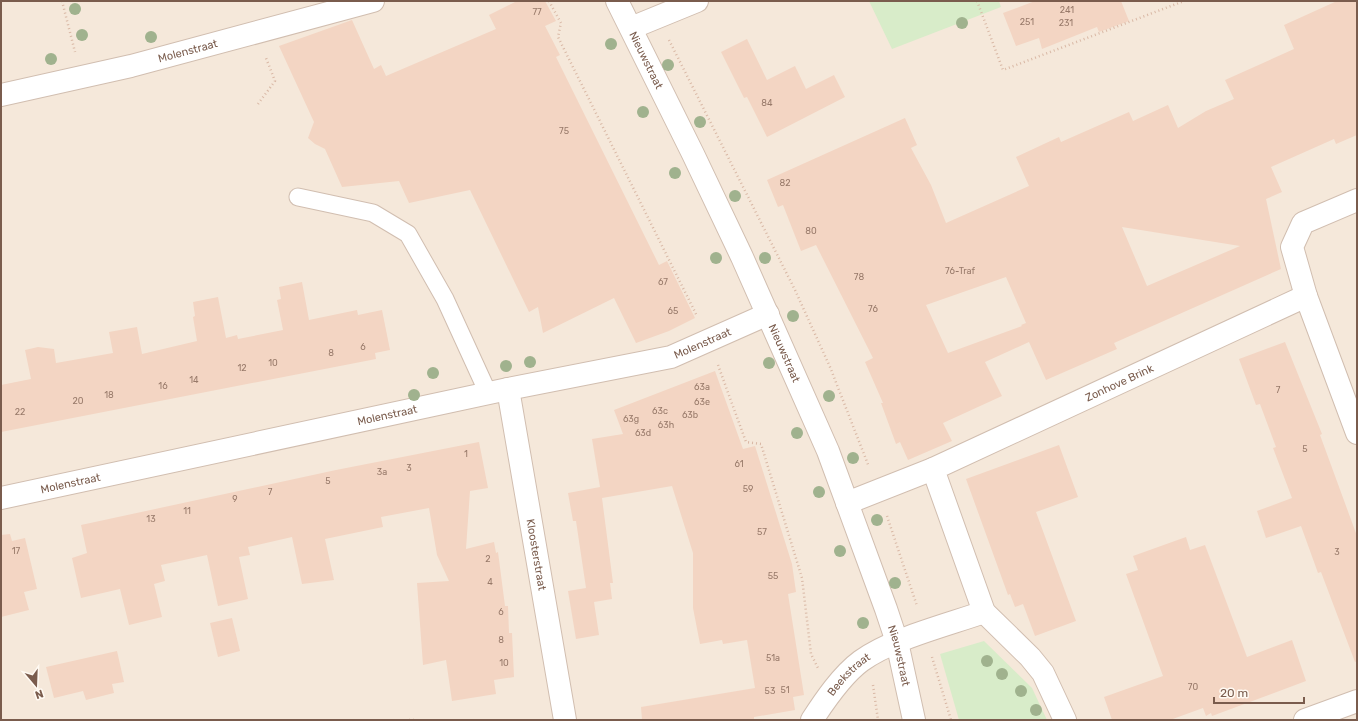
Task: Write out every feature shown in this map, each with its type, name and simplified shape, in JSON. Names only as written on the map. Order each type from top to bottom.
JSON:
[{"type":"street","name":"Molenstraat","points":[[1,95],[131,66],[373,1]]},
{"type":"street","name":"Nieuwstraat","points":[[617,1],[693,154],[768,314],[828,451],[897,642],[914,720]]},
{"type":"street","points":[[631,28],[697,1]]},
{"type":"street","points":[[1357,200],[1303,223],[1292,247],[1306,296],[1357,433]]},
{"type":"street","name":"Zonhove Brink","points":[[847,503],[933,469],[1306,296]]},
{"type":"street","name":"Molenstraat","points":[[1,498],[498,391],[671,357],[768,314]]},
{"type":"street","name":"Kloosterstraat","points":[[498,391],[565,720]]},
{"type":"street","points":[[933,469],[984,612],[1043,673],[1065,720]]},
{"type":"street","points":[[897,642],[984,612]]},
{"type":"street","name":"Beekstraat","points":[[812,720],[830,694],[860,662],[897,642]]},
{"type":"street","points":[[1305,720],[1357,701]]},
{"type":"lane","points":[[298,197],[373,213],[408,234],[498,391]]},
{"type":"path","points":[[62,1],[81,77]]},
{"type":"path","points":[[977,1],[1003,70],[1184,1]]},
{"type":"path","points":[[258,33],[275,81],[258,104]]},
{"type":"path","points":[[939,686],[951,720]]},
{"type":"path","points":[[876,701],[878,720]]},
{"type":"path","points":[[409,720],[414,720]]},
{"type":"shaded area","points":[[1,1],[1357,1],[1357,720],[1,720]]},
{"type":"green space","points":[[869,1],[999,1],[1001,7],[892,49]]},
{"type":"green space","points":[[984,641],[1032,688],[1047,720],[959,720],[940,654]]},
{"type":"building","points":[[517,1],[545,1],[556,21],[545,26],[560,55],[556,57],[659,265],[667,261],[695,318],[669,331],[636,343],[614,298],[543,333],[538,307],[529,312],[470,190],[409,203],[399,181],[342,187],[325,149],[315,144],[308,138],[314,122],[279,46],[352,20],[374,69],[381,65],[386,76],[496,29],[489,15]]},
{"type":"building","points":[[1035,1],[1121,1],[1129,21],[1099,32],[1097,27],[1042,49],[1039,38],[1016,46],[1003,13]]},
{"type":"building","points":[[1337,1],[1357,1],[1357,135],[1336,144],[1334,139],[1271,167],[1282,192],[1266,199],[1281,269],[1114,343],[1117,349],[1046,380],[1029,342],[985,362],[1002,396],[943,423],[952,441],[908,460],[900,442],[896,444],[881,403],[883,403],[865,362],[873,358],[816,245],[801,251],[783,205],[778,207],[767,180],[905,118],[917,145],[911,148],[931,185],[946,223],[1029,186],[1016,157],[1059,137],[1061,142],[1129,112],[1133,121],[1168,105],[1178,128],[1206,111],[1234,99],[1225,80],[1294,49],[1284,25]],"holes":[[[1122,227],[1240,246],[1147,286]],[[1006,277],[1026,323],[1021,325],[1022,326],[948,353],[926,305]]]},
{"type":"building","points":[[747,39],[767,80],[795,66],[806,89],[834,75],[845,97],[767,137],[747,97],[744,98],[721,52]]},
{"type":"building","points":[[302,282],[309,320],[357,310],[358,315],[382,310],[390,350],[375,353],[376,359],[1,432],[1,385],[31,379],[25,350],[38,347],[54,349],[56,363],[113,353],[109,332],[137,327],[142,354],[197,341],[193,317],[195,316],[193,302],[218,297],[226,338],[237,335],[238,339],[283,330],[277,300],[281,299],[279,287]]},
{"type":"building","points":[[1285,342],[1322,434],[1320,435],[1357,536],[1357,661],[1355,662],[1321,572],[1318,573],[1301,526],[1266,538],[1257,511],[1292,498],[1273,448],[1276,447],[1260,404],[1256,405],[1239,359]]},
{"type":"building","points":[[715,371],[743,449],[755,446],[792,564],[796,592],[788,594],[804,695],[793,697],[795,710],[754,717],[754,720],[642,720],[641,707],[755,688],[747,640],[723,644],[722,640],[700,644],[693,608],[693,553],[672,486],[602,498],[613,583],[610,583],[612,599],[594,602],[599,635],[576,639],[568,591],[586,588],[576,521],[573,521],[568,493],[600,487],[592,439],[623,434],[614,410]]},
{"type":"building","points":[[479,442],[488,488],[470,491],[466,549],[494,542],[496,553],[498,552],[505,606],[508,606],[509,633],[512,633],[514,677],[494,680],[496,694],[452,701],[446,660],[423,665],[417,583],[449,581],[437,555],[429,508],[381,517],[383,527],[325,539],[334,580],[302,584],[292,537],[248,547],[250,555],[239,557],[248,599],[218,606],[207,555],[161,565],[165,581],[154,584],[162,617],[129,625],[120,589],[81,598],[72,558],[87,553],[81,525],[336,470]]},
{"type":"building","points":[[1059,445],[1078,497],[1036,512],[1076,621],[1035,636],[1023,604],[1015,607],[1010,594],[1008,595],[966,479]]},
{"type":"building","points":[[10,534],[12,541],[25,538],[37,589],[24,592],[29,610],[1,617],[1,535]]},
{"type":"building","points":[[1186,537],[1190,550],[1205,545],[1247,657],[1292,640],[1306,681],[1212,716],[1211,713],[1206,716],[1203,708],[1170,720],[1112,720],[1104,697],[1163,676],[1126,574],[1138,570],[1133,556]]},
{"type":"building","points":[[232,618],[240,651],[218,657],[210,623]]},
{"type":"building","points":[[117,651],[124,682],[112,684],[114,693],[86,700],[83,691],[54,698],[46,667]]}]
